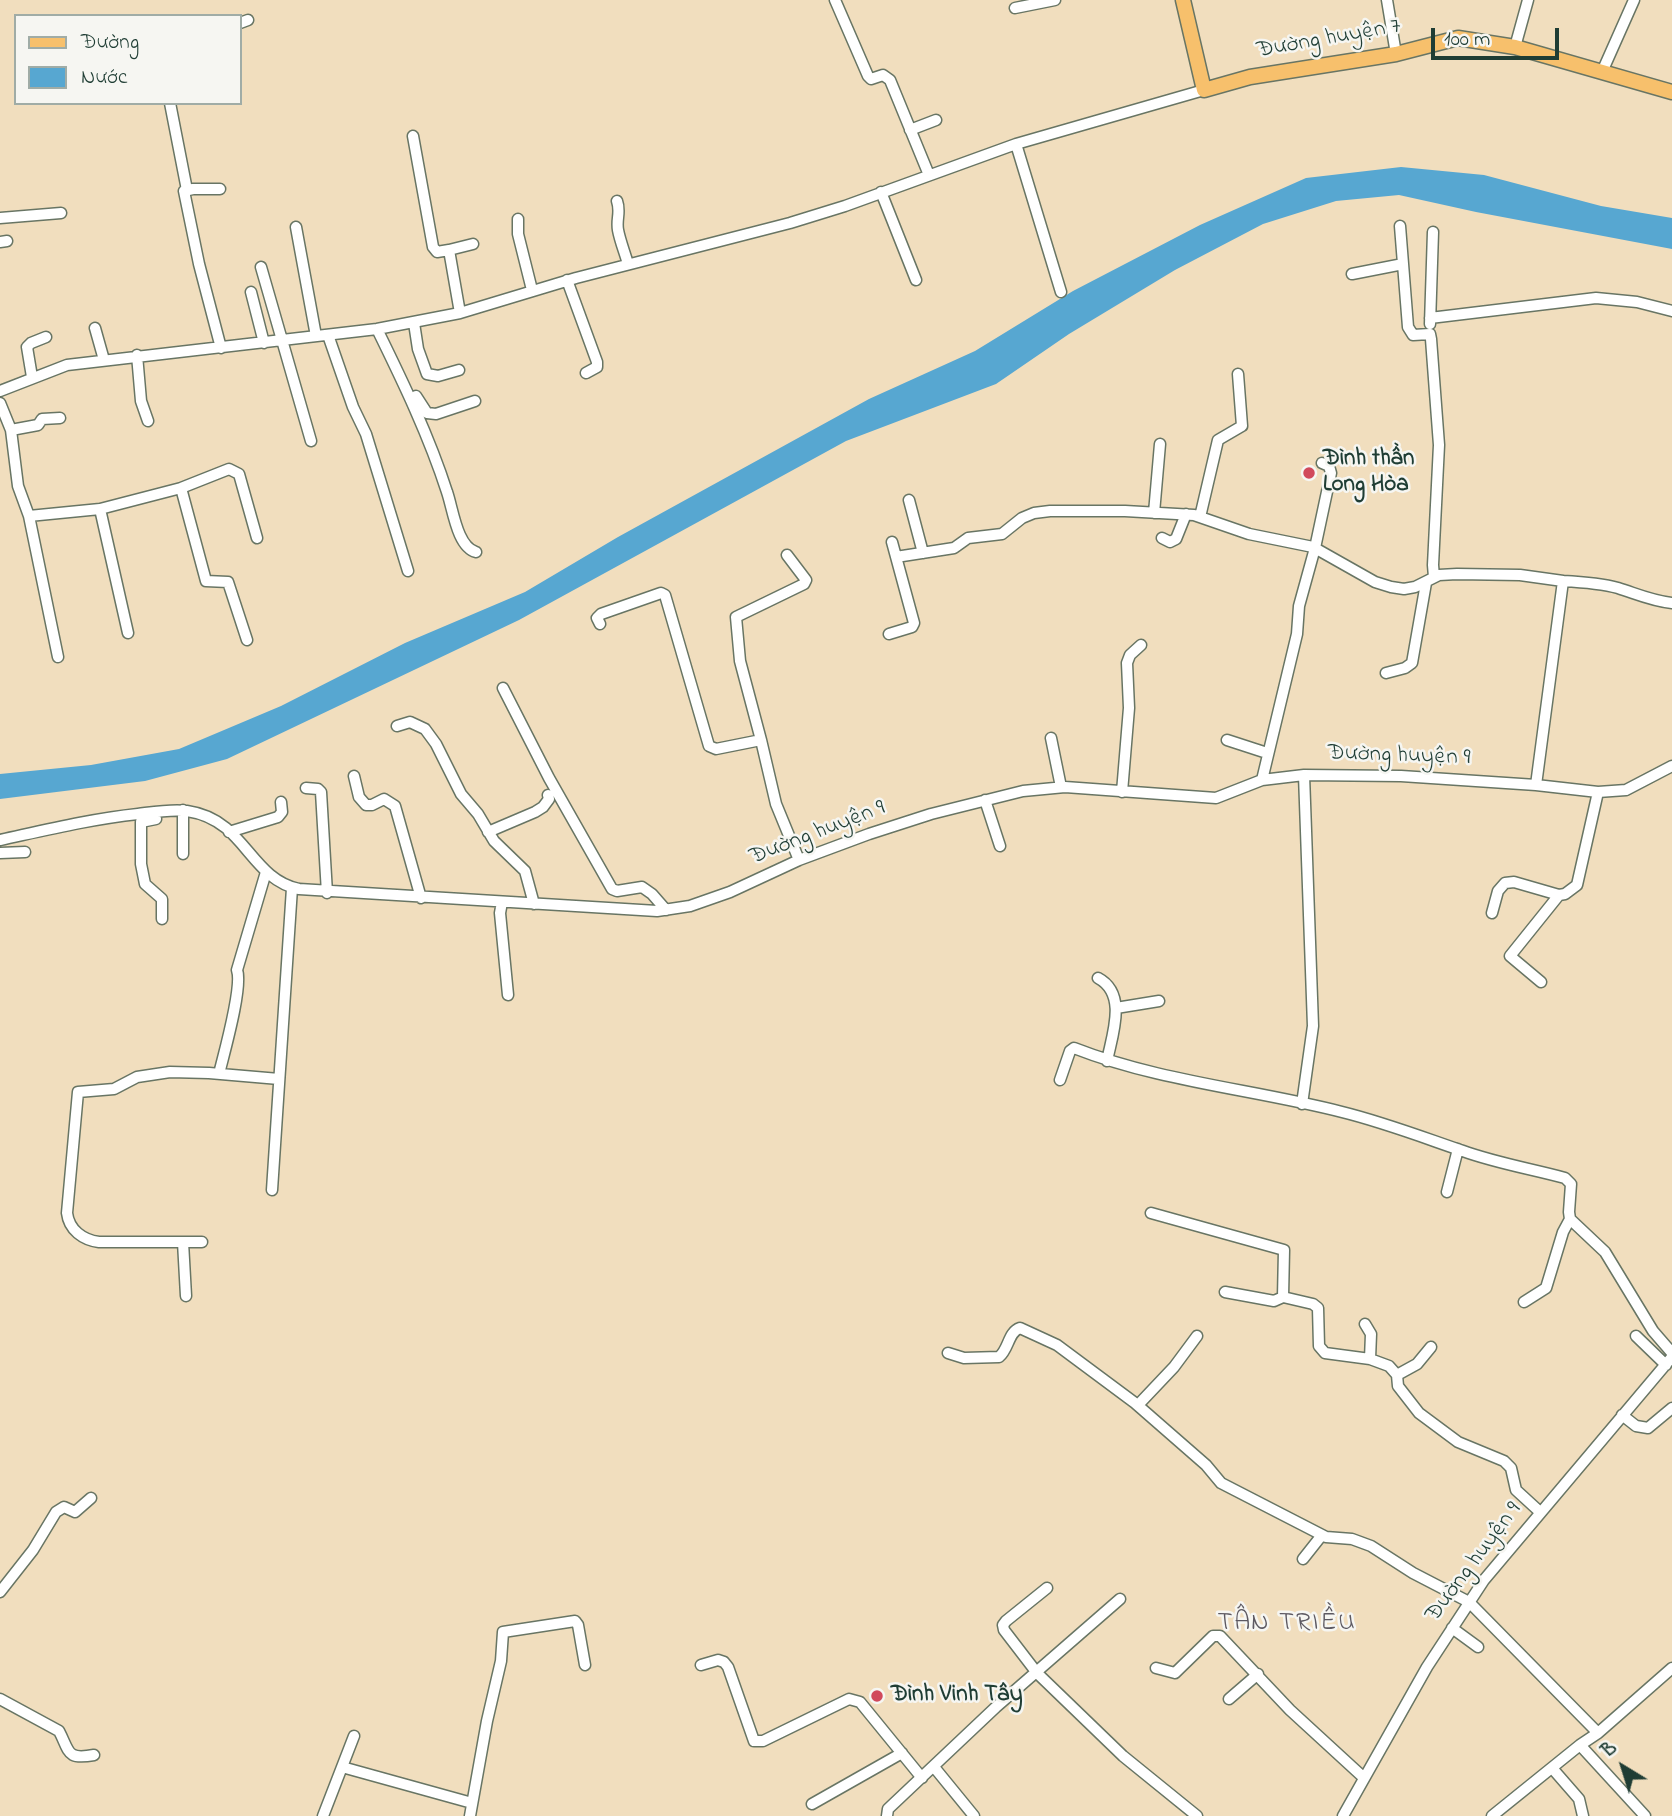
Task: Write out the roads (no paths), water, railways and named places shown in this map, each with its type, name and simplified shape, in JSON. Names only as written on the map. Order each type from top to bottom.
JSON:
[{"type":"main road","points":[[1183,0],[1204,89]]},
{"type":"main road","name":"Đường huyện 7","points":[[1204,89],[1250,77],[1396,54],[1458,38],[1515,47],[1672,92]]},
{"type":"street","points":[[835,0],[868,76],[871,79],[883,75],[890,80],[929,175]]},
{"type":"street","points":[[1015,8],[1055,0]]},
{"type":"street","points":[[1387,0],[1396,54]]},
{"type":"street","points":[[1515,47],[1528,0]]},
{"type":"street","points":[[1602,72],[1634,0]]},
{"type":"street","points":[[0,391],[67,365],[379,329],[460,313],[567,280],[790,223],[1016,144],[1204,89]]},
{"type":"street","points":[[170,105],[187,190],[184,191],[185,199],[221,348]]},
{"type":"street","points":[[910,130],[936,120]]},
{"type":"street","points":[[413,136],[433,247],[437,252],[473,244]]},
{"type":"street","points":[[1016,144],[1061,292]]},
{"type":"street","points":[[187,190],[220,189]]},
{"type":"street","points":[[881,192],[916,280]]},
{"type":"street","points":[[617,201],[620,209],[618,230],[628,264]]},
{"type":"street","points":[[0,218],[61,213]]},
{"type":"street","points":[[518,219],[518,234],[533,290]]},
{"type":"street","points":[[1400,226],[1409,332],[1413,335],[1430,334]]},
{"type":"street","points":[[296,227],[322,335],[366,434],[408,571]]},
{"type":"street","points":[[1386,673],[1405,668],[1412,663],[1433,565],[1439,445],[1430,334],[1433,232]]},
{"type":"street","points":[[449,250],[460,313]]},
{"type":"street","points":[[1352,274],[1403,264]]},
{"type":"street","points":[[261,267],[311,441]]},
{"type":"street","points":[[567,280],[597,362],[597,367],[586,373]]},
{"type":"street","points":[[251,292],[264,343]]},
{"type":"street","points":[[1430,317],[1596,298],[1637,302],[1672,311]]},
{"type":"street","points":[[414,323],[418,348],[427,374],[438,376],[459,370]]},
{"type":"street","points":[[94,327],[104,360]]},
{"type":"street","points":[[379,329],[427,413],[436,414],[475,401]]},
{"type":"street","points":[[379,329],[412,401],[445,484],[461,538],[468,549],[477,552]]},
{"type":"street","points":[[32,377],[27,347],[46,337]]},
{"type":"street","points":[[137,355],[141,401],[148,421]]},
{"type":"street","points":[[1200,517],[1217,440],[1242,426],[1238,374]]},
{"type":"street","points":[[0,403],[11,430],[18,486],[29,516],[58,657]]},
{"type":"street","points":[[11,430],[38,425],[42,419],[60,418]]},
{"type":"street","points":[[1154,513],[1160,444]]},
{"type":"street","points":[[1262,780],[1297,634],[1299,606],[1331,473],[1331,469],[1322,463]]},
{"type":"street","points":[[29,516],[100,509],[181,488],[229,469],[237,472],[257,538]]},
{"type":"street","points":[[181,488],[205,581],[228,582],[247,640]]},
{"type":"street","points":[[909,500],[923,553]]},
{"type":"street","points":[[100,509],[128,632]]},
{"type":"street","points":[[896,557],[954,548],[968,538],[1002,534],[1034,513],[1077,510],[1186,514],[1249,534],[1315,548],[1375,582],[1391,587],[1404,589],[1457,574],[1520,575],[1591,582],[1618,588],[1647,599],[1672,603]]},
{"type":"street","points":[[1162,538],[1170,542],[1176,539],[1186,514]]},
{"type":"street","points":[[889,634],[914,623],[892,542]]},
{"type":"street","points":[[787,555],[806,580],[804,584],[738,614],[735,621],[740,661],[776,804],[799,860]]},
{"type":"street","points":[[1536,785],[1563,581]]},
{"type":"street","points":[[600,624],[597,618],[601,614],[663,594],[709,746],[716,749],[761,740]]},
{"type":"street","points":[[1122,792],[1129,708],[1128,663],[1130,655],[1140,645]]},
{"type":"street","points":[[503,688],[543,768],[612,889],[617,891],[642,887],[666,910]]},
{"type":"street","points":[[397,726],[410,722],[425,729],[436,744],[461,794],[478,814],[494,841],[525,871],[534,904]]},
{"type":"street","points":[[1051,738],[1061,787]]},
{"type":"street","points":[[1227,740],[1267,753]]},
{"type":"street","name":"Đường huyện 9","points":[[0,840],[107,817],[183,814],[208,817],[229,832],[266,872],[292,888],[327,893],[666,910],[691,906],[730,892],[799,860],[906,822],[1023,791],[1061,787],[1216,798],[1262,780],[1304,775],[1401,776],[1598,792],[1626,790],[1672,766]]},
{"type":"street","points":[[1301,1104],[1313,1026],[1304,775]]},
{"type":"street","points":[[354,776],[359,796],[366,805],[384,799],[395,806],[421,898]]},
{"type":"street","points":[[306,789],[318,789],[321,792],[327,893]]},
{"type":"street","points":[[1492,913],[1498,891],[1505,883],[1514,882],[1559,895],[1566,894],[1579,882],[1598,792]]},
{"type":"street","points":[[488,832],[543,807],[548,802],[548,795]]},
{"type":"street","points":[[985,800],[1000,846]]},
{"type":"street","points":[[229,832],[278,817],[282,812],[281,802]]},
{"type":"street","points":[[162,919],[162,899],[145,884],[141,864],[141,822],[183,814],[183,854]]},
{"type":"street","points":[[0,853],[25,852]]},
{"type":"street","points":[[219,1074],[237,993],[237,970],[266,872]]},
{"type":"street","points":[[272,1190],[292,888]]},
{"type":"street","points":[[1541,982],[1510,956],[1559,895]]},
{"type":"street","points":[[502,902],[500,913],[508,995]]},
{"type":"street","points":[[1098,978],[1110,987],[1116,1008],[1107,1061]]},
{"type":"street","points":[[1116,1008],[1159,1001]]},
{"type":"street","points":[[1060,1080],[1072,1048],[1107,1061],[1395,1126],[1458,1149],[1566,1178],[1571,1184],[1570,1219],[1563,1232],[1546,1288],[1524,1302]]},
{"type":"street","points":[[202,1242],[99,1242],[84,1238],[71,1224],[67,1213],[78,1092],[114,1089],[137,1077],[153,1073],[219,1074],[279,1079]]},
{"type":"street","points":[[1447,1192],[1458,1149]]},
{"type":"street","points":[[1151,1213],[1284,1250],[1283,1297]]},
{"type":"street","points":[[1570,1219],[1605,1252],[1670,1358]]},
{"type":"street","points":[[183,1242],[186,1296]]},
{"type":"street","points":[[1225,1292],[1274,1301],[1283,1297],[1313,1304],[1318,1308],[1321,1350],[1325,1353],[1370,1359],[1389,1366],[1397,1375],[1398,1386],[1419,1413],[1458,1442],[1504,1461],[1511,1468],[1516,1490],[1540,1512]]},
{"type":"street","points":[[1365,1324],[1371,1334],[1370,1359]]},
{"type":"street","points":[[948,1353],[964,1358],[999,1357],[1003,1355],[1016,1328],[1025,1328],[1057,1345],[1138,1405],[1206,1465],[1221,1483],[1322,1535],[1333,1539],[1352,1539],[1371,1546],[1413,1573],[1469,1602],[1598,1733]]},
{"type":"street","points":[[1138,1405],[1174,1367],[1197,1336]]},
{"type":"street","points":[[1636,1336],[1670,1358]]},
{"type":"street","points":[[1397,1375],[1417,1364],[1430,1347]]},
{"type":"street","name":"Đường huyện 9","points":[[1343,1816],[1427,1667],[1469,1602],[1492,1570],[1670,1358]]},
{"type":"street","points":[[1622,1415],[1636,1426],[1647,1428],[1672,1408]]},
{"type":"street","points":[[0,1592],[33,1550],[56,1512],[64,1507],[75,1512],[91,1498]]},
{"type":"street","points":[[1303,1559],[1322,1535]]},
{"type":"street","points":[[1046,1588],[1003,1625],[1004,1630],[1037,1673],[1123,1756],[1197,1816]]},
{"type":"street","points":[[876,1816],[886,1816],[888,1809],[988,1715],[1121,1599]]},
{"type":"street","points":[[470,1816],[487,1721],[502,1661],[503,1632],[575,1621],[585,1664]]},
{"type":"street","points":[[1452,1628],[1478,1647]]},
{"type":"street","points":[[1156,1668],[1169,1673],[1180,1671],[1216,1635],[1258,1674],[1290,1710],[1363,1777]]},
{"type":"street","points":[[701,1665],[718,1660],[728,1667],[754,1741],[763,1741],[854,1699],[860,1702],[922,1778]]},
{"type":"street","points":[[1492,1816],[1598,1733],[1672,1668]]},
{"type":"street","points":[[1229,1699],[1258,1674]]},
{"type":"street","points":[[0,1699],[59,1731],[64,1747],[71,1755],[77,1758],[94,1755]]},
{"type":"street","points":[[323,1816],[354,1736]]},
{"type":"street","points":[[1580,1745],[1644,1816]]},
{"type":"street","points":[[812,1804],[902,1753]]},
{"type":"street","points":[[342,1767],[472,1802]]},
{"type":"street","points":[[934,1767],[974,1816]]},
{"type":"street","points":[[1552,1768],[1579,1799],[1583,1816]]},
{"type":"water","points":[[1401,167],[1484,175],[1601,206],[1672,218],[1672,249],[1399,195],[1336,201],[1263,224],[1175,270],[1069,334],[996,384],[846,441],[519,620],[227,759],[145,781],[0,799],[0,774],[91,765],[179,749],[281,706],[405,643],[525,592],[618,537],[869,399],[975,351],[1073,291],[1200,225],[1306,178]]},
{"type":"place","name":"Đình thần Long Hòa","points":[[1309,473]]},
{"type":"place","name":"Đình Vinh Tây","points":[[877,1696]]},
{"type":"district","name":"TÂN TRIỀU","points":[[1287,1625]]}]
